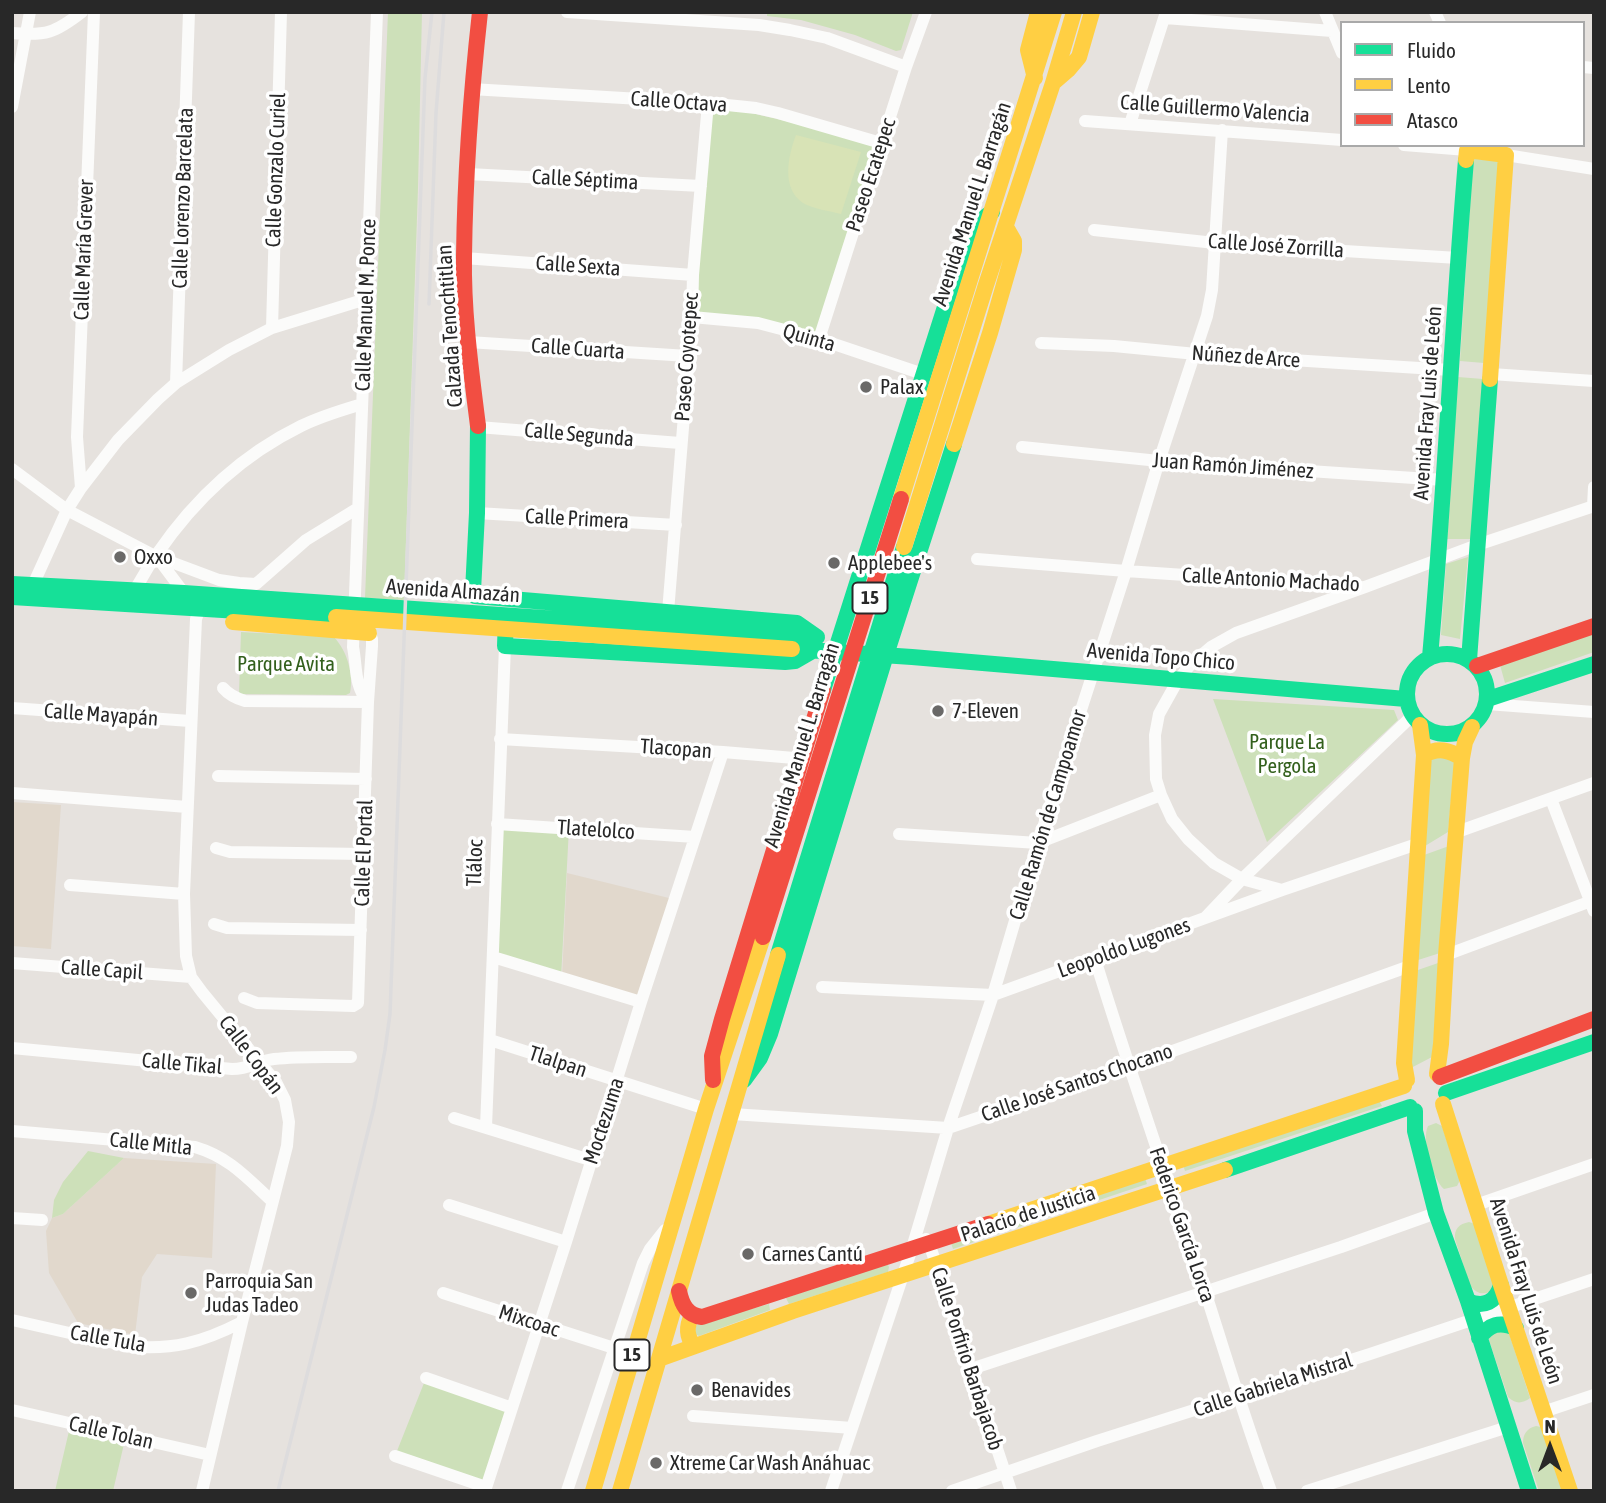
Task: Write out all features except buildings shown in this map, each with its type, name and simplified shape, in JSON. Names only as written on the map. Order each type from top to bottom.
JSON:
[{"type":"main road","name":"Calzada Tenochtitlan","points":[[480,12],[471,89],[464,258],[468,342],[478,427],[473,592],[475,596],[507,599]]},
{"type":"main road","points":[[1035,78],[1028,50],[1038,12]]},
{"type":"main road","name":"Avenida Manuel L. Barragán","points":[[620,1491],[788,921],[1074,12]]},
{"type":"main road","points":[[1053,83],[1079,57],[1093,12]]},
{"type":"main road","name":"Avenida Manuel L. Barragán","points":[[593,1491],[706,1109],[770,917],[1053,18]]},
{"type":"main road","points":[[1467,150],[1506,155],[1477,545],[1473,663]]},
{"type":"main road","name":"Avenida Fray Luis de León","points":[[1430,657],[1467,150]]},
{"type":"main road","points":[[713,1090],[712,1056],[722,1019],[877,517],[959,263],[974,225],[992,212]]},
{"type":"main road","points":[[740,1085],[760,1058],[770,1034],[888,648],[1012,260],[1014,241],[1006,227]]},
{"type":"main road","points":[[877,517],[926,533]]},
{"type":"main road","name":"Avenida Almazán","points":[[12,583],[187,593],[765,640]]},
{"type":"main road","points":[[12,597],[156,605],[361,632]]},
{"type":"main road","points":[[505,646],[785,663],[795,661],[816,643],[797,623],[507,599]]},
{"type":"main road","name":"Tláloc","points":[[505,646],[507,599]]},
{"type":"main road","points":[[571,650],[573,605]]},
{"type":"main road","name":"Avenida Almazán","points":[[201,612],[888,648]]},
{"type":"main road","points":[[1473,663],[1594,626]]},
{"type":"main road","name":"Avenida Topo Chico","points":[[888,648],[912,657],[1406,699]]},
{"type":"main road","points":[[1438,1076],[1462,758],[1465,742],[1488,701],[1488,687],[1473,663],[1457,655],[1443,654],[1430,657],[1419,665],[1411,675],[1407,687],[1406,699],[1416,721],[1424,755],[1404,1098],[1412,1109],[1436,1213],[1468,1301],[1529,1491]]},
{"type":"main road","points":[[1488,701],[1594,664]]},
{"type":"main road","points":[[1416,721],[1436,734],[1455,734],[1472,727]]},
{"type":"main road","points":[[1424,755],[1443,749],[1462,758]]},
{"type":"main road","points":[[1438,1076],[1594,1019]]},
{"type":"main road","points":[[1412,1109],[1421,1113],[1433,1112],[1594,1042]]},
{"type":"main road","points":[[1406,1083],[1417,1072],[1430,1072],[1438,1076],[1446,1087],[1444,1117],[1425,1119],[1415,1131]]},
{"type":"main road","name":"Palacio de Justicia","points":[[692,1315],[702,1317],[1163,1167],[1406,1083]]},
{"type":"main road","name":"Avenida Fray Luis de León","points":[[1445,1106],[1501,1286],[1570,1491]]},
{"type":"main road","name":"Palacio de Justicia","points":[[659,1359],[793,1311],[1412,1109]]},
{"type":"main road","points":[[1468,1301],[1477,1304],[1489,1303],[1497,1297],[1501,1286]]},
{"type":"main road","points":[[784,1290],[782,1303],[793,1311]]},
{"type":"main road","points":[[679,1291],[682,1303],[692,1315],[687,1331],[694,1346]]},
{"type":"main road","points":[[766,1296],[775,1306],[772,1319]]},
{"type":"main road","points":[[1479,1338],[1494,1324],[1507,1324],[1516,1328]]},
{"type":"street","points":[[12,107],[19,33],[30,12]]},
{"type":"street","points":[[19,33],[53,32],[82,12]]},
{"type":"street","name":"Calle María Grever","points":[[81,488],[77,437],[94,12]]},
{"type":"street","name":"Calle Lorenzo Barcelata","points":[[176,383],[189,12]]},
{"type":"street","name":"Calle Gonzalo Curiel","points":[[272,328],[281,12]]},
{"type":"street","name":"Calle Manuel M. Ponce","points":[[361,632],[355,598],[377,12]]},
{"type":"street","points":[[567,12],[758,25],[790,30],[827,38],[906,67]]},
{"type":"street","name":"Paseo Ecatepec","points":[[819,339],[926,12]]},
{"type":"street","points":[[1325,12],[1340,49]]},
{"type":"street","points":[[1130,124],[1166,15],[1332,31]]},
{"type":"street","name":"Calle Octava","points":[[471,89],[756,108],[881,143]]},
{"type":"street","name":"Paseo Coyotepec","points":[[668,612],[708,103]]},
{"type":"street","name":"Calle Guillermo Valencia","points":[[1085,121],[1340,140]]},
{"type":"street","name":"Calle Ramón de Campoamor","points":[[831,1491],[993,995],[1038,843],[1207,316],[1212,290],[1223,130]]},
{"type":"street","points":[[1429,147],[1467,150]]},
{"type":"street","points":[[1506,155],[1594,169]]},
{"type":"street","name":"Calle Séptima","points":[[468,174],[701,186]]},
{"type":"street","name":"Calle José Zorrilla","points":[[1094,230],[1215,243],[1458,258]]},
{"type":"street","name":"Calle Sexta","points":[[464,258],[693,275]]},
{"type":"street","points":[[33,585],[67,510],[81,488],[118,440],[176,383],[229,349],[272,328],[366,299]]},
{"type":"street","name":"Quinta","points":[[692,317],[758,323],[819,339],[923,374]]},
{"type":"street","name":"Calle Cuarta","points":[[468,342],[688,356]]},
{"type":"street","name":"Núñez de Arce","points":[[1041,343],[1451,370]]},
{"type":"street","points":[[1491,373],[1594,381]]},
{"type":"street","points":[[134,591],[155,556],[192,508],[235,468],[302,425],[362,404]]},
{"type":"street","name":"Calle Segunda","points":[[478,427],[680,443]]},
{"type":"street","name":"Juan Ramón Jiménez","points":[[1021,447],[1159,461],[1444,480]]},
{"type":"street","points":[[12,469],[67,510],[155,556],[219,580],[239,583],[256,584],[306,540],[358,508]]},
{"type":"street","points":[[1593,506],[1594,487]]},
{"type":"street","name":"Calle Antonio Machado","points":[[977,559],[1365,587],[1593,506]]},
{"type":"street","name":"Calle Primera","points":[[477,513],[676,525]]},
{"type":"street","points":[[155,556],[187,593]]},
{"type":"street","points":[[1282,890],[1242,879],[1214,863],[1188,839],[1172,819],[1156,779],[1155,735],[1159,714],[1178,680],[1210,647],[1236,633],[1365,587]]},
{"type":"street","name":"Calle Copán","points":[[201,612],[190,721],[184,894],[186,956],[191,977],[276,1082],[285,1100],[289,1122],[287,1146],[202,1491]]},
{"type":"street","name":"Calle El Portal","points":[[244,998],[257,1003],[357,1004],[372,646],[361,632],[353,647],[357,682],[368,702]]},
{"type":"street","name":"Tláloc","points":[[486,1128],[505,646]]},
{"type":"street","points":[[223,688],[228,694],[245,701],[368,702]]},
{"type":"street","points":[[1488,701],[1594,712]]},
{"type":"street","name":"Calle Mayapán","points":[[12,708],[190,721]]},
{"type":"street","points":[[1205,918],[1242,879],[1416,721]]},
{"type":"street","name":"Tlacopan","points":[[500,739],[723,752],[852,765]]},
{"type":"street","name":"Moctezuma","points":[[485,1489],[723,752]]},
{"type":"street","points":[[218,776],[366,779]]},
{"type":"street","points":[[1457,832],[1594,783]]},
{"type":"street","points":[[12,793],[187,807]]},
{"type":"street","points":[[898,834],[1038,843],[1161,795]]},
{"type":"street","points":[[1446,955],[1592,904],[1551,799]]},
{"type":"street","name":"Tlatelolco","points":[[497,824],[695,837]]},
{"type":"street","name":"Leopoldo Lugones","points":[[822,987],[993,995],[1417,844]]},
{"type":"street","points":[[216,848],[230,852],[363,854]]},
{"type":"street","points":[[70,885],[184,894]]},
{"type":"street","points":[[214,924],[227,928],[361,930]]},
{"type":"street","points":[[493,957],[641,1002]]},
{"type":"street","name":"Federico García Lorca","points":[[1095,959],[1128,1067],[1271,1491]]},
{"type":"street","name":"Calle Capil","points":[[12,963],[191,977]]},
{"type":"street","name":"Calle José Santos Chocano","points":[[732,1114],[948,1128],[1410,966]]},
{"type":"street","name":"Tlalpan","points":[[490,1040],[706,1109]]},
{"type":"street","name":"Calle Tikal","points":[[12,1048],[232,1069],[282,1058],[351,1057]]},
{"type":"street","points":[[454,1118],[590,1160]]},
{"type":"street","name":"Calle Mitla","points":[[12,1131],[195,1147],[227,1161],[272,1201]]},
{"type":"street","points":[[1476,1205],[1594,1164]]},
{"type":"street","points":[[449,1205],[566,1242]]},
{"type":"street","points":[[971,1369],[1436,1213]]},
{"type":"street","points":[[12,1218],[42,1220]]},
{"type":"street","points":[[568,1491],[643,1263],[650,1249],[673,1219]]},
{"type":"street","name":"Calle Porfirio Barbajacob","points":[[917,1230],[929,1242],[1011,1491]]},
{"type":"street","name":"Calle Gabriela Mistral","points":[[952,1491],[1594,1279]]},
{"type":"street","name":"Mixcoac","points":[[443,1293],[614,1348]]},
{"type":"street","name":"Calle Tula","points":[[12,1320],[144,1348],[181,1346],[204,1340],[242,1322]]},
{"type":"street","points":[[426,1378],[512,1408]]},
{"type":"street","points":[[1543,1412],[1594,1395]]},
{"type":"street","name":"Calle Tolan","points":[[12,1410],[211,1455]]},
{"type":"street","points":[[693,1416],[852,1428]]},
{"type":"street","points":[[1307,1491],[1508,1427]]},
{"type":"street","points":[[395,1456],[485,1489]]},
{"type":"shaded area","points":[[12,802],[61,805],[51,949],[12,946]]},
{"type":"shaded area","points":[[567,873],[673,899],[639,998],[562,977]]},
{"type":"shaded area","points":[[124,1158],[216,1164],[212,1258],[157,1254],[142,1277],[135,1335],[78,1323],[49,1273],[46,1231],[52,1218],[63,1214]]},
{"type":"green space","points":[[388,12],[422,12],[404,600],[365,598]]},
{"type":"green space","points":[[767,12],[913,12],[901,50],[896,51],[855,35],[801,20],[767,16]]},
{"type":"green space","points":[[708,103],[881,143],[819,339],[692,317]]},
{"type":"green space","points":[[796,135],[861,152],[841,214],[807,205],[796,197],[788,171]]},
{"type":"green space","points":[[1473,158],[1501,161],[1484,363],[1460,361]]},
{"type":"green space","points":[[1458,377],[1483,379],[1472,539],[1447,539]]},
{"type":"green space","points":[[1468,557],[1460,639],[1441,635],[1446,564]]},
{"type":"green space","points":[[1594,631],[1594,652],[1505,683],[1500,665]]},
{"type":"green space","name":"Parque Avita","points":[[241,632],[334,637],[343,649],[348,663],[350,693],[239,694]]},
{"type":"green space","name":"Parque La Pergola","points":[[1213,699],[1394,710],[1398,720],[1267,842]]},
{"type":"green space","points":[[1429,756],[1455,758],[1448,832],[1425,846]]},
{"type":"green space","points":[[497,824],[569,828],[561,978],[493,957]]},
{"type":"green space","points":[[1449,846],[1440,953],[1415,961],[1424,855]]},
{"type":"green space","points":[[1441,962],[1432,1057],[1409,1069],[1415,971]]},
{"type":"green space","points":[[1379,1100],[1382,1106],[1185,1171],[1183,1165]]},
{"type":"green space","points":[[1436,1123],[1442,1126],[1460,1180],[1457,1186],[1444,1189],[1436,1177],[1427,1150],[1428,1126]]},
{"type":"green space","points":[[88,1151],[124,1158],[63,1214],[52,1218],[54,1200],[63,1182]]},
{"type":"green space","points":[[1145,1178],[1147,1184],[953,1249],[951,1243]]},
{"type":"green space","points":[[1469,1222],[1475,1224],[1495,1278],[1490,1292],[1487,1293],[1479,1293],[1470,1286],[1455,1239],[1458,1228]]},
{"type":"green space","points":[[887,1263],[888,1272],[789,1304],[786,1298]]},
{"type":"green space","points":[[769,1304],[770,1310],[699,1336],[695,1334],[698,1324]]},
{"type":"green space","points":[[1507,1327],[1530,1398],[1521,1402],[1508,1397],[1489,1340],[1490,1335]]},
{"type":"green space","points":[[426,1378],[509,1407],[486,1487],[395,1456]]},
{"type":"green space","points":[[1536,1426],[1541,1427],[1566,1491],[1539,1491],[1523,1443],[1526,1432]]},
{"type":"green space","points":[[69,1431],[124,1444],[113,1491],[55,1491]]},
{"type":"railway","points":[[278,1491],[374,1107],[390,1014],[425,78],[432,12]]},
{"type":"railway","points":[[429,304],[436,113],[444,12]]},
{"type":"traffic: fast","points":[[1430,657],[1466,160]]},
{"type":"traffic: fast","points":[[823,690],[959,263],[974,225],[992,212]]},
{"type":"traffic: fast","points":[[1469,660],[1490,379]]},
{"type":"traffic: fast","points":[[478,426],[475,596],[797,623],[817,637]]},
{"type":"traffic: fast","points":[[744,1080],[760,1058],[770,1034],[954,444]]},
{"type":"traffic: fast","points":[[778,955],[904,547]]},
{"type":"traffic: fast","points":[[12,584],[184,593],[817,637]]},
{"type":"traffic: fast","points":[[12,597],[336,617]]},
{"type":"traffic: fast","points":[[506,617],[505,646],[785,662],[795,661],[814,650]]},
{"type":"traffic: fast","points":[[792,649],[1406,699]]},
{"type":"traffic: fast","points":[[1439,654],[1455,654],[1476,665],[1487,686],[1487,694],[1487,702],[1476,723],[1455,734],[1439,734],[1425,728],[1413,716],[1407,702],[1407,686],[1413,672],[1425,660],[1439,654]]},
{"type":"traffic: fast","points":[[1488,699],[1594,664]]},
{"type":"traffic: fast","points":[[1446,1093],[1594,1042]]},
{"type":"traffic: fast","points":[[1225,1170],[1410,1107]]},
{"type":"traffic: fast","points":[[1415,1111],[1415,1131],[1436,1213],[1468,1301],[1529,1491]]},
{"type":"traffic: fast","points":[[1468,1301],[1479,1304],[1489,1302],[1496,1296],[1501,1285]]},
{"type":"traffic: fast","points":[[1479,1338],[1495,1325],[1516,1328]]},
{"type":"traffic: slow","points":[[1035,78],[1028,50],[1038,12]]},
{"type":"traffic: slow","points":[[901,499],[1054,12]]},
{"type":"traffic: slow","points":[[904,547],[1074,12]]},
{"type":"traffic: slow","points":[[1053,83],[1079,57],[1092,12]]},
{"type":"traffic: slow","points":[[1466,160],[1467,150],[1506,155],[1490,379]]},
{"type":"traffic: slow","points":[[954,444],[1014,250],[1014,241],[1006,227]]},
{"type":"traffic: slow","points":[[336,617],[792,649]]},
{"type":"traffic: slow","points":[[233,622],[369,633]]},
{"type":"traffic: slow","points":[[1407,1080],[1404,1063],[1424,755],[1420,725]]},
{"type":"traffic: slow","points":[[1437,1074],[1462,758],[1472,727]]},
{"type":"traffic: slow","points":[[1424,755],[1443,750],[1462,758]]},
{"type":"traffic: slow","points":[[593,1491],[706,1109],[763,937]]},
{"type":"traffic: slow","points":[[620,1491],[778,955]]},
{"type":"traffic: slow","points":[[988,1224],[1404,1086]]},
{"type":"traffic: slow","points":[[1443,1104],[1570,1491]]},
{"type":"traffic: slow","points":[[659,1359],[793,1311],[1225,1170]]},
{"type":"traffic: slow","points":[[692,1315],[688,1331],[694,1346]]},
{"type":"traffic: jam","points":[[478,426],[466,320],[464,256],[469,134],[480,12]]},
{"type":"traffic: jam","points":[[763,937],[901,499]]},
{"type":"traffic: jam","points":[[1477,666],[1594,626]]},
{"type":"traffic: jam","points":[[713,1080],[712,1056],[722,1019],[823,690]]},
{"type":"traffic: jam","points":[[1440,1077],[1594,1019]]},
{"type":"traffic: jam","points":[[679,1291],[686,1308],[692,1314],[702,1317],[988,1224]]},
{"type":"place","name":"Palax","points":[[866,387]]},
{"type":"place","name":"Oxxo","points":[[120,557]]},
{"type":"place","name":"Applebee's","points":[[834,563]]},
{"type":"place","name":"7-Eleven","points":[[938,711]]},
{"type":"place","name":"Carnes Cantú","points":[[748,1254]]},
{"type":"place","name":"Parroquia San Judas Tadeo","points":[[191,1293]]},
{"type":"place","name":"Benavides","points":[[697,1390]]},
{"type":"place","name":"Xtreme Car Wash Anáhuac","points":[[656,1463]]}]
